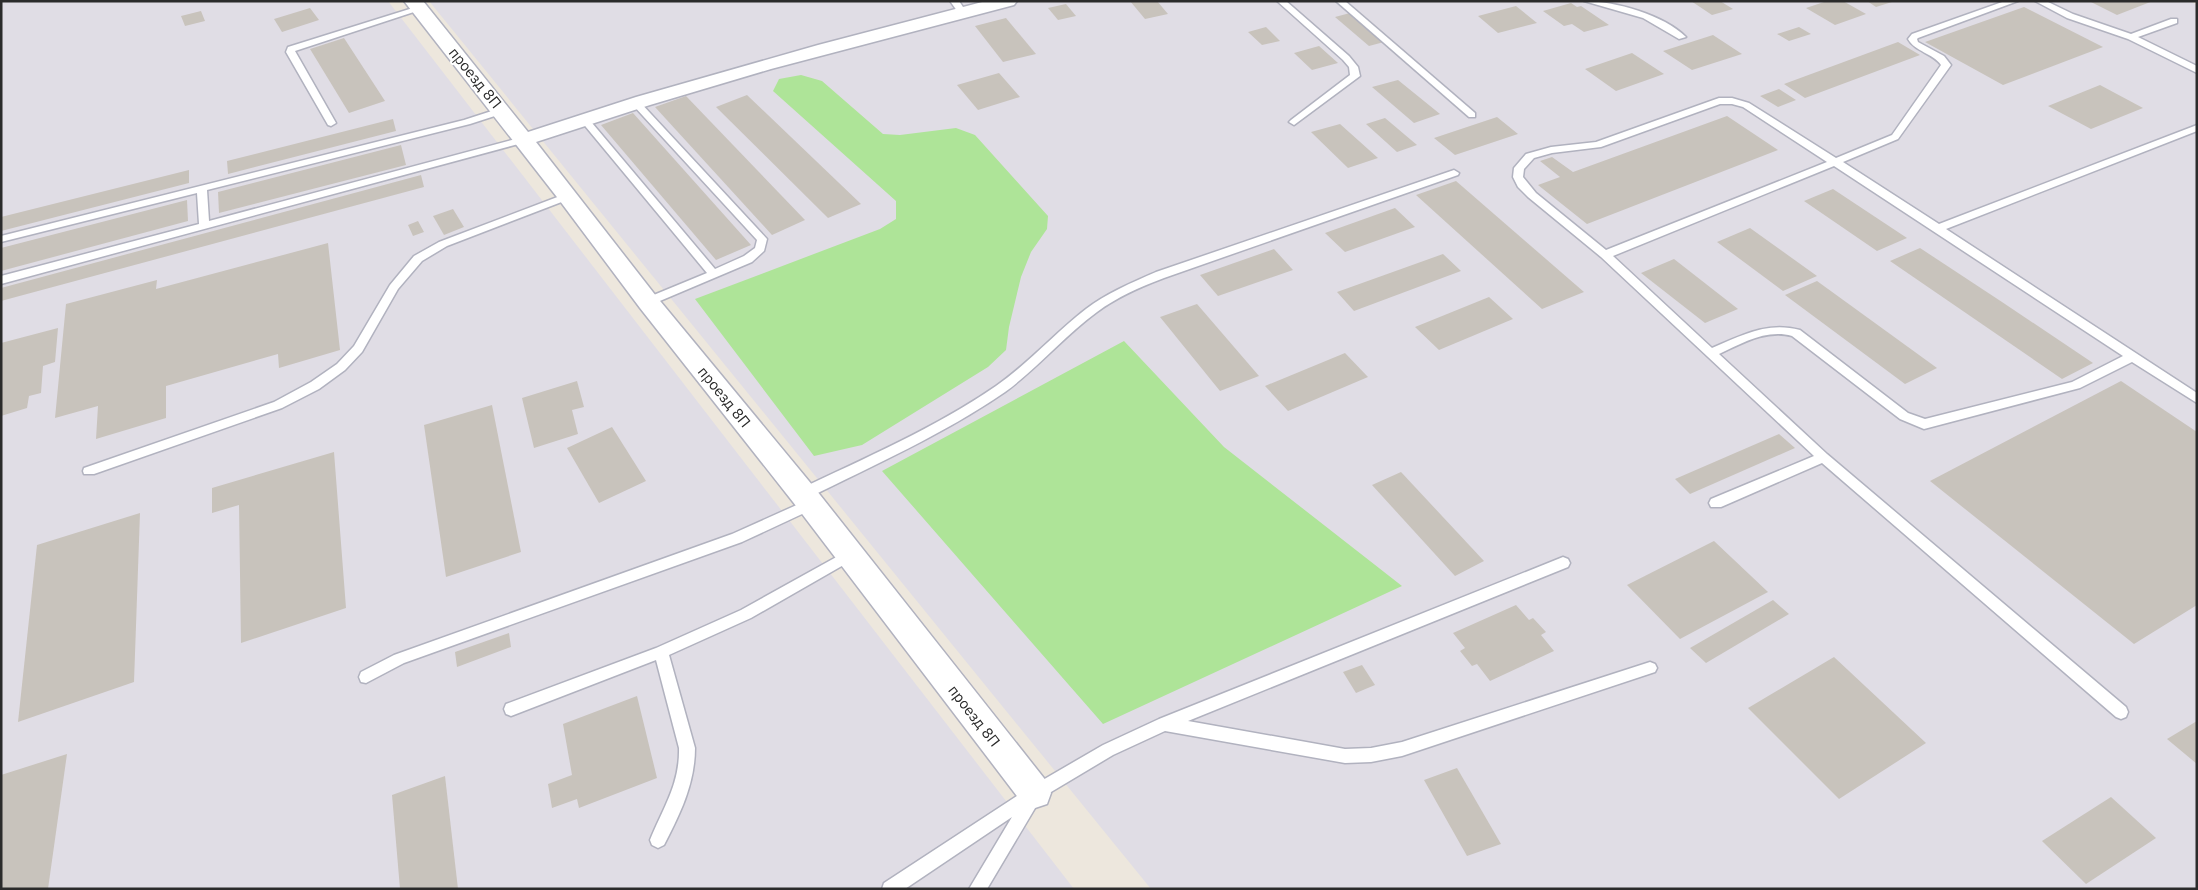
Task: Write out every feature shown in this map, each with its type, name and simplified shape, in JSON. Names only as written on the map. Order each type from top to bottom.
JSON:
[{"type":"street","points":[[523,140],[635,102],[958,7],[1008,1]]},
{"type":"street","name":"проезд 8П","points":[[416,5],[568,196],[648,302],[806,499],[1035,793]]},
{"type":"lane","points":[[1281,1],[1346,58],[1353,67],[1355,76],[1294,122]]},
{"type":"lane","points":[[1340,1],[1472,116]]},
{"type":"lane","points":[[1588,1],[1646,16],[1682,37]]},
{"type":"lane","points":[[1605,255],[1895,137],[1946,65],[1941,58],[1915,44],[1912,39],[1915,36],[2014,1]]},
{"type":"lane","points":[[2039,1],[2070,16],[2131,37],[2197,70]]},
{"type":"lane","points":[[332,123],[290,52],[292,49],[416,5]]},
{"type":"lane","points":[[2131,37],[2174,21]]},
{"type":"lane","points":[[2121,712],[1823,457],[1605,255],[1522,185],[1518,177],[1519,168],[1530,156],[1551,150],[1598,145],[1719,101],[1732,101],[1746,105],[2194,395]]},
{"type":"lane","points":[[635,102],[762,239],[763,246],[759,251],[648,302]]},
{"type":"lane","points":[[1,240],[467,122],[501,111]]},
{"type":"lane","points":[[584,119],[713,273]]},
{"type":"lane","points":[[1938,228],[2197,128]]},
{"type":"lane","points":[[1,280],[523,140]]},
{"type":"lane","points":[[366,677],[399,659],[737,538],[999,390],[1094,308],[1122,292],[1169,272],[1454,173]]},
{"type":"lane","points":[[202,189],[204,227]]},
{"type":"lane","points":[[89,471],[278,405],[300,394],[332,374],[348,360],[368,333],[399,280],[412,264],[426,253],[568,196]]},
{"type":"lane","points":[[1711,353],[1763,331],[1786,330],[1796,333],[1904,416],[1924,424],[2076,385],[2131,356]]},
{"type":"lane","points":[[1716,503],[1823,457]]},
{"type":"lane","points":[[511,709],[662,652],[746,614],[849,555]]},
{"type":"lane","points":[[890,889],[1035,793],[1108,750],[1164,724],[1563,563]]},
{"type":"lane","points":[[658,840],[681,794],[688,763],[687,748],[662,652]]},
{"type":"lane","points":[[1164,724],[1345,756],[1371,755],[1402,749],[1650,668]]},
{"type":"lane","points":[[977,889],[1035,793]]},
{"type":"shaded area","points":[[1,1],[388,1],[1074,889],[1,889]]},
{"type":"shaded area","points":[[429,1],[2190,1],[2197,5],[2197,889],[1151,889]]},
{"type":"green space","points":[[801,75],[822,81],[883,134],[900,135],[956,128],[975,135],[1048,216],[1047,229],[1031,252],[1021,277],[1009,327],[1006,350],[988,367],[862,445],[814,456],[695,299],[880,229],[896,219],[896,201],[773,91],[779,79]]},
{"type":"green space","points":[[1124,341],[1224,447],[1402,586],[1103,724],[882,471]]},
{"type":"building","points":[[1130,1],[1157,1],[1168,14],[1145,19]]},
{"type":"building","points":[[1691,1],[1720,1],[1733,9],[1712,15]]},
{"type":"building","points":[[1827,1],[1843,1],[1866,14],[1835,25],[1806,8]]},
{"type":"building","points":[[1867,1],[1892,1],[1892,2],[1876,7]]},
{"type":"building","points":[[2089,1],[2153,1],[2117,15]]},
{"type":"building","points":[[1571,3],[1577,7],[1581,6],[1609,25],[1584,32],[1572,24],[1564,26],[1543,11]]},
{"type":"building","points":[[1066,4],[1076,16],[1058,20],[1048,8]]},
{"type":"building","points":[[1516,6],[1537,23],[1498,33],[1478,16]]},
{"type":"building","points":[[2024,7],[2103,47],[2003,85],[1925,42]]},
{"type":"building","points":[[310,8],[319,20],[282,32],[274,19]]},
{"type":"building","points":[[201,11],[205,21],[185,26],[181,16]]},
{"type":"building","points":[[1350,13],[1384,42],[1369,46],[1335,17]]},
{"type":"building","points":[[1006,18],[1036,54],[1003,62],[975,26]]},
{"type":"building","points":[[1266,27],[1280,41],[1262,45],[1248,32]]},
{"type":"building","points":[[1799,27],[1811,34],[1789,41],[1777,34]]},
{"type":"building","points":[[1713,35],[1742,54],[1692,70],[1663,51]]},
{"type":"building","points":[[344,38],[385,101],[349,113],[310,49]]},
{"type":"building","points":[[1898,42],[1920,55],[1805,98],[1784,84]]},
{"type":"building","points":[[1319,46],[1338,63],[1312,70],[1294,53]]},
{"type":"building","points":[[1632,53],[1664,74],[1616,91],[1585,69]]},
{"type":"building","points":[[999,73],[1020,97],[978,110],[957,85]]},
{"type":"building","points":[[1398,80],[1440,114],[1414,123],[1372,87]]},
{"type":"building","points":[[2100,85],[2143,108],[2091,129],[2048,106]]},
{"type":"building","points":[[1779,89],[1796,100],[1778,107],[1760,96]]},
{"type":"building","points":[[747,95],[861,204],[828,218],[716,107]]},
{"type":"building","points":[[686,96],[805,220],[772,235],[655,107]]},
{"type":"building","points":[[633,113],[751,245],[716,260],[601,125]]},
{"type":"building","points":[[1727,116],[1778,150],[1587,224],[1538,185],[1560,177],[1540,161],[1552,157],[1573,172]]},
{"type":"building","points":[[1497,117],[1518,134],[1455,155],[1434,138]]},
{"type":"building","points":[[1385,118],[1417,145],[1397,152],[1366,124]]},
{"type":"building","points":[[393,119],[396,131],[228,174],[227,161]]},
{"type":"building","points":[[1340,124],[1378,158],[1348,168],[1311,132]]},
{"type":"building","points":[[401,145],[406,165],[219,213],[218,192]]},
{"type":"building","points":[[189,170],[189,183],[1,231],[1,217]]},
{"type":"building","points":[[421,175],[424,187],[1,301],[1,288]]},
{"type":"building","points":[[1456,181],[1584,292],[1542,309],[1416,195]]},
{"type":"building","points":[[1833,189],[1907,238],[1877,251],[1804,201]]},
{"type":"building","points":[[187,200],[188,221],[1,271],[1,248]]},
{"type":"building","points":[[1395,208],[1415,227],[1345,252],[1325,233]]},
{"type":"building","points":[[453,209],[464,227],[444,235],[433,216]]},
{"type":"building","points":[[418,221],[424,232],[413,236],[408,225]]},
{"type":"building","points":[[1750,228],[1817,276],[1783,291],[1717,242]]},
{"type":"building","points":[[328,243],[340,350],[279,368],[278,354],[166,386],[166,418],[96,439],[98,406],[55,418],[66,304],[157,280],[156,289]]},
{"type":"building","points":[[1920,248],[2093,363],[2062,379],[1890,261]]},
{"type":"building","points":[[1274,249],[1293,270],[1218,296],[1200,275]]},
{"type":"building","points":[[1443,254],[1461,271],[1354,311],[1337,292]]},
{"type":"building","points":[[1674,259],[1738,309],[1705,323],[1641,273]]},
{"type":"building","points":[[1817,281],[1937,368],[1905,384],[1785,295]]},
{"type":"building","points":[[1489,297],[1513,319],[1439,350],[1415,327]]},
{"type":"building","points":[[1197,304],[1259,376],[1220,391],[1160,317]]},
{"type":"building","points":[[58,328],[55,362],[43,366],[41,393],[29,396],[27,408],[1,416],[1,343]]},
{"type":"building","points":[[1345,353],[1368,377],[1288,411],[1265,386]]},
{"type":"building","points":[[577,381],[584,407],[572,410],[578,434],[534,448],[522,398]]},
{"type":"building","points":[[2121,381],[2197,432],[2197,605],[2134,644],[1930,481]]},
{"type":"building","points":[[492,405],[521,552],[446,577],[424,425]]},
{"type":"building","points":[[612,427],[646,481],[599,503],[567,448]]},
{"type":"building","points":[[1779,434],[1795,448],[1690,494],[1675,479]]},
{"type":"building","points":[[334,452],[346,608],[241,643],[239,505],[212,513],[212,488]]},
{"type":"building","points":[[1401,472],[1484,561],[1455,576],[1372,485]]},
{"type":"building","points":[[140,513],[134,682],[18,722],[37,545]]},
{"type":"building","points":[[1714,541],[1768,592],[1680,639],[1627,585]]},
{"type":"building","points":[[1773,600],[1789,614],[1706,663],[1690,648]]},
{"type":"building","points":[[1516,605],[1529,620],[1533,618],[1546,632],[1541,635],[1554,651],[1490,681],[1477,664],[1472,666],[1460,651],[1465,648],[1453,633]]},
{"type":"building","points":[[509,633],[511,647],[457,667],[455,652]]},
{"type":"building","points":[[1834,657],[1926,743],[1839,799],[1748,708]]},
{"type":"building","points":[[1362,665],[1375,685],[1356,693],[1343,672]]},
{"type":"building","points":[[637,696],[657,778],[579,808],[577,799],[552,808],[548,784],[572,775],[563,724]]},
{"type":"building","points":[[2197,721],[2197,764],[2167,739]]},
{"type":"building","points":[[67,754],[48,889],[1,889],[1,775]]},
{"type":"building","points":[[1457,768],[1501,844],[1467,856],[1424,780]]},
{"type":"building","points":[[445,776],[458,889],[400,889],[392,795]]},
{"type":"building","points":[[2111,797],[2156,838],[2086,884],[2042,841]]}]
